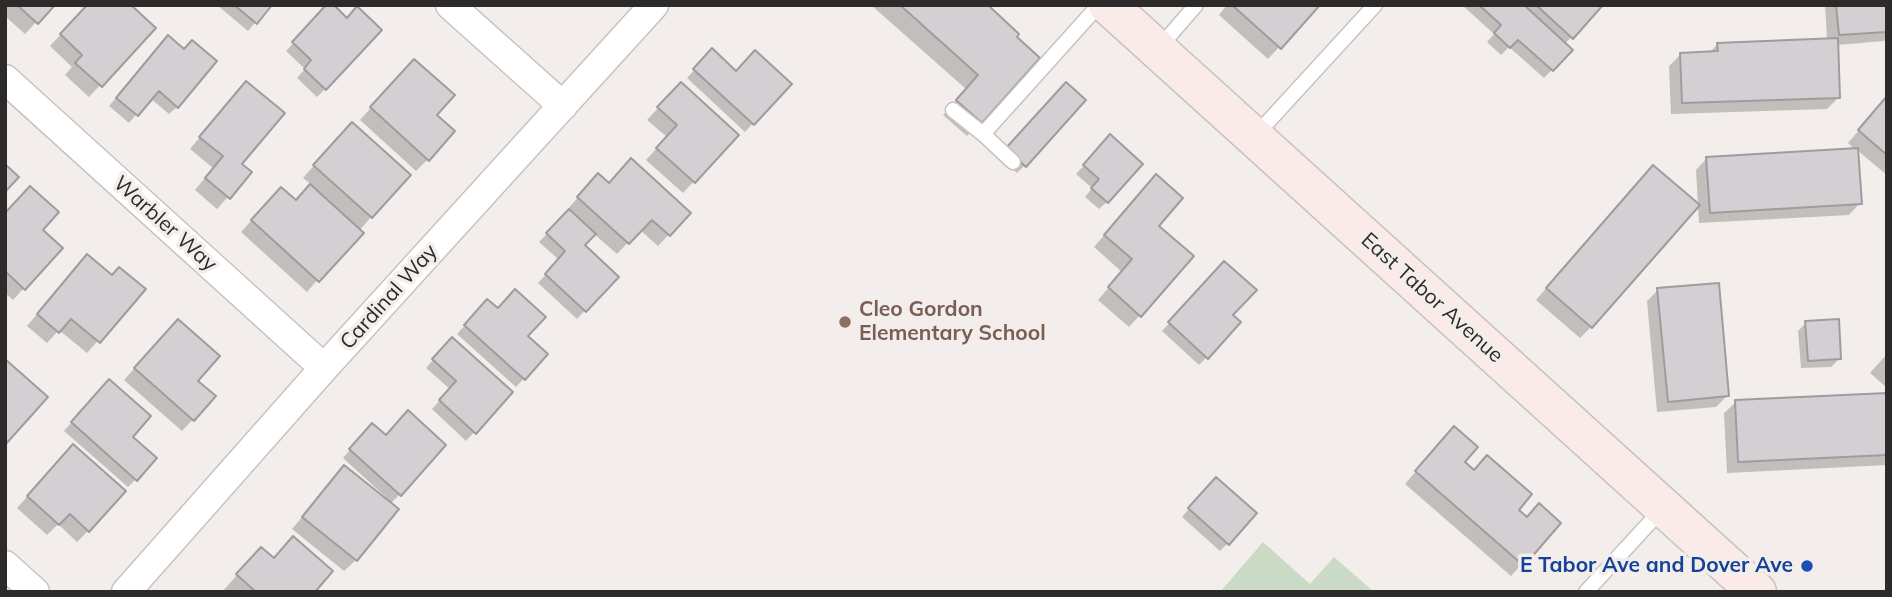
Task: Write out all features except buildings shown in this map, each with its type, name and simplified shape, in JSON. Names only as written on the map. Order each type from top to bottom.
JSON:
[{"type":"main road","name":"East Tabor Avenue","points":[[1108,5],[1757,592]]},
{"type":"street","points":[[450,5],[563,106]]},
{"type":"street","name":"Cardinal Way","points":[[126,592],[324,368],[654,5]]},
{"type":"street","name":"Warbler Way","points":[[5,79],[324,368]]},
{"type":"street","points":[[5,565],[35,592]]},
{"type":"lane","points":[[983,134],[1099,5]]},
{"type":"lane","points":[[1157,50],[1196,5]]},
{"type":"lane","points":[[1254,137],[1375,5]]},
{"type":"lane","points":[[953,110],[1013,162]]},
{"type":"lane","points":[[1586,592],[1664,507]]},
{"type":"green space","points":[[1263,542],[1310,584],[1334,557],[1374,592],[1220,592]]},
{"type":"place","name":"Cleo Gordon Elementary School","points":[[845,322]]},
{"type":"place","name":"E Tabor Ave and Dover Ave","points":[[1807,566]]}]
